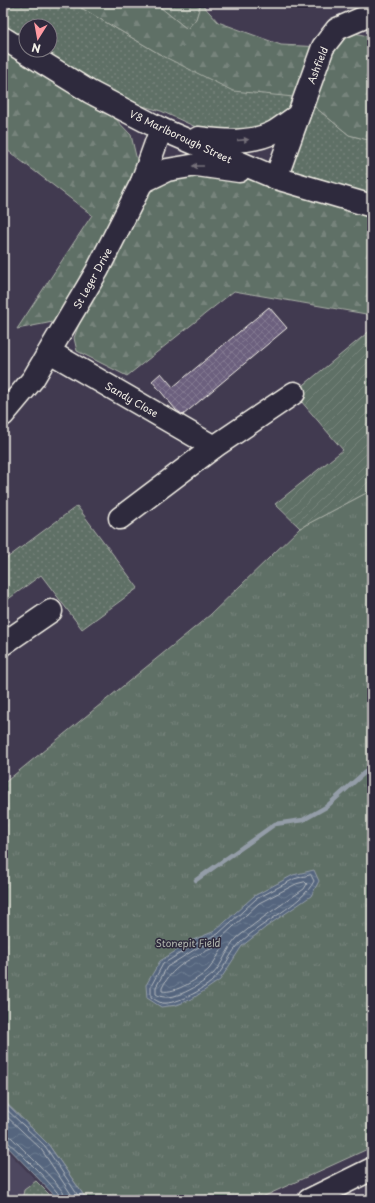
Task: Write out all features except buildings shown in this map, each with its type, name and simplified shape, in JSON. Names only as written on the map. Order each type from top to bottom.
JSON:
[{"type":"street","name":"Ashfield","points":[[270,176],[297,116],[323,47],[337,29],[372,14]]},
{"type":"street","name":"V8 Marlborough Street","points":[[3,38],[90,92],[169,132],[270,176],[372,206]]},
{"type":"street","points":[[169,132],[225,141],[251,139],[273,132],[297,116]]},
{"type":"street","name":"St Leger Drive","points":[[3,415],[33,379],[50,352],[97,271],[169,132]]},
{"type":"street","points":[[142,182],[167,170],[197,165],[270,176]]},
{"type":"street","name":"Sandy Close","points":[[50,352],[214,447]]},
{"type":"street","points":[[120,518],[214,447],[294,393]]},
{"type":"street","points":[[3,644],[51,611]]},
{"type":"street","points":[[309,1200],[372,1169]]},
{"type":"shaded area","points":[[3,1147],[23,1167],[55,1200],[3,1200]]},
{"type":"green space","points":[[3,3],[73,3],[163,56],[304,98],[349,135],[372,141],[372,206],[276,178],[297,117],[273,132],[198,128],[161,111],[90,92],[35,58],[58,58],[58,18],[18,18],[18,47],[3,38]]},
{"type":"green space","points":[[73,3],[155,3],[187,29],[196,19],[201,3],[218,22],[281,45],[323,47],[337,29],[372,37],[372,141],[349,135],[304,98],[233,91],[163,56]]},
{"type":"green space","points":[[155,3],[201,3],[196,19],[187,29]]},
{"type":"green space","points":[[3,38],[18,47],[18,58],[35,58],[90,92],[131,135],[142,182],[197,165],[372,206],[372,315],[234,291],[127,376],[77,351],[74,338],[97,273],[58,321],[17,329],[92,215],[3,147]]},
{"type":"green space","points":[[372,329],[372,490],[300,528],[275,504],[343,450],[294,393]]},
{"type":"green space","name":"Stonepit Field","points":[[372,490],[372,1147],[256,1200],[87,1200],[48,1144],[3,1100],[3,784],[210,615],[300,528]]},
{"type":"green space","points":[[77,506],[138,588],[82,629],[41,575],[3,603],[3,561]]},
{"type":"green space","points":[[36,1181],[55,1200],[22,1200],[24,1190]]},
{"type":"water","points":[[314,870],[319,881],[311,896],[270,924],[242,946],[220,980],[192,999],[177,1005],[161,1007],[147,998],[146,985],[160,961],[193,940],[215,931],[254,896],[293,875]]},
{"type":"water","points":[[3,1100],[48,1144],[87,1200],[59,1200],[3,1142]]},
{"type":"waterway","points":[[196,880],[275,824],[303,820],[326,807],[372,766]]}]
